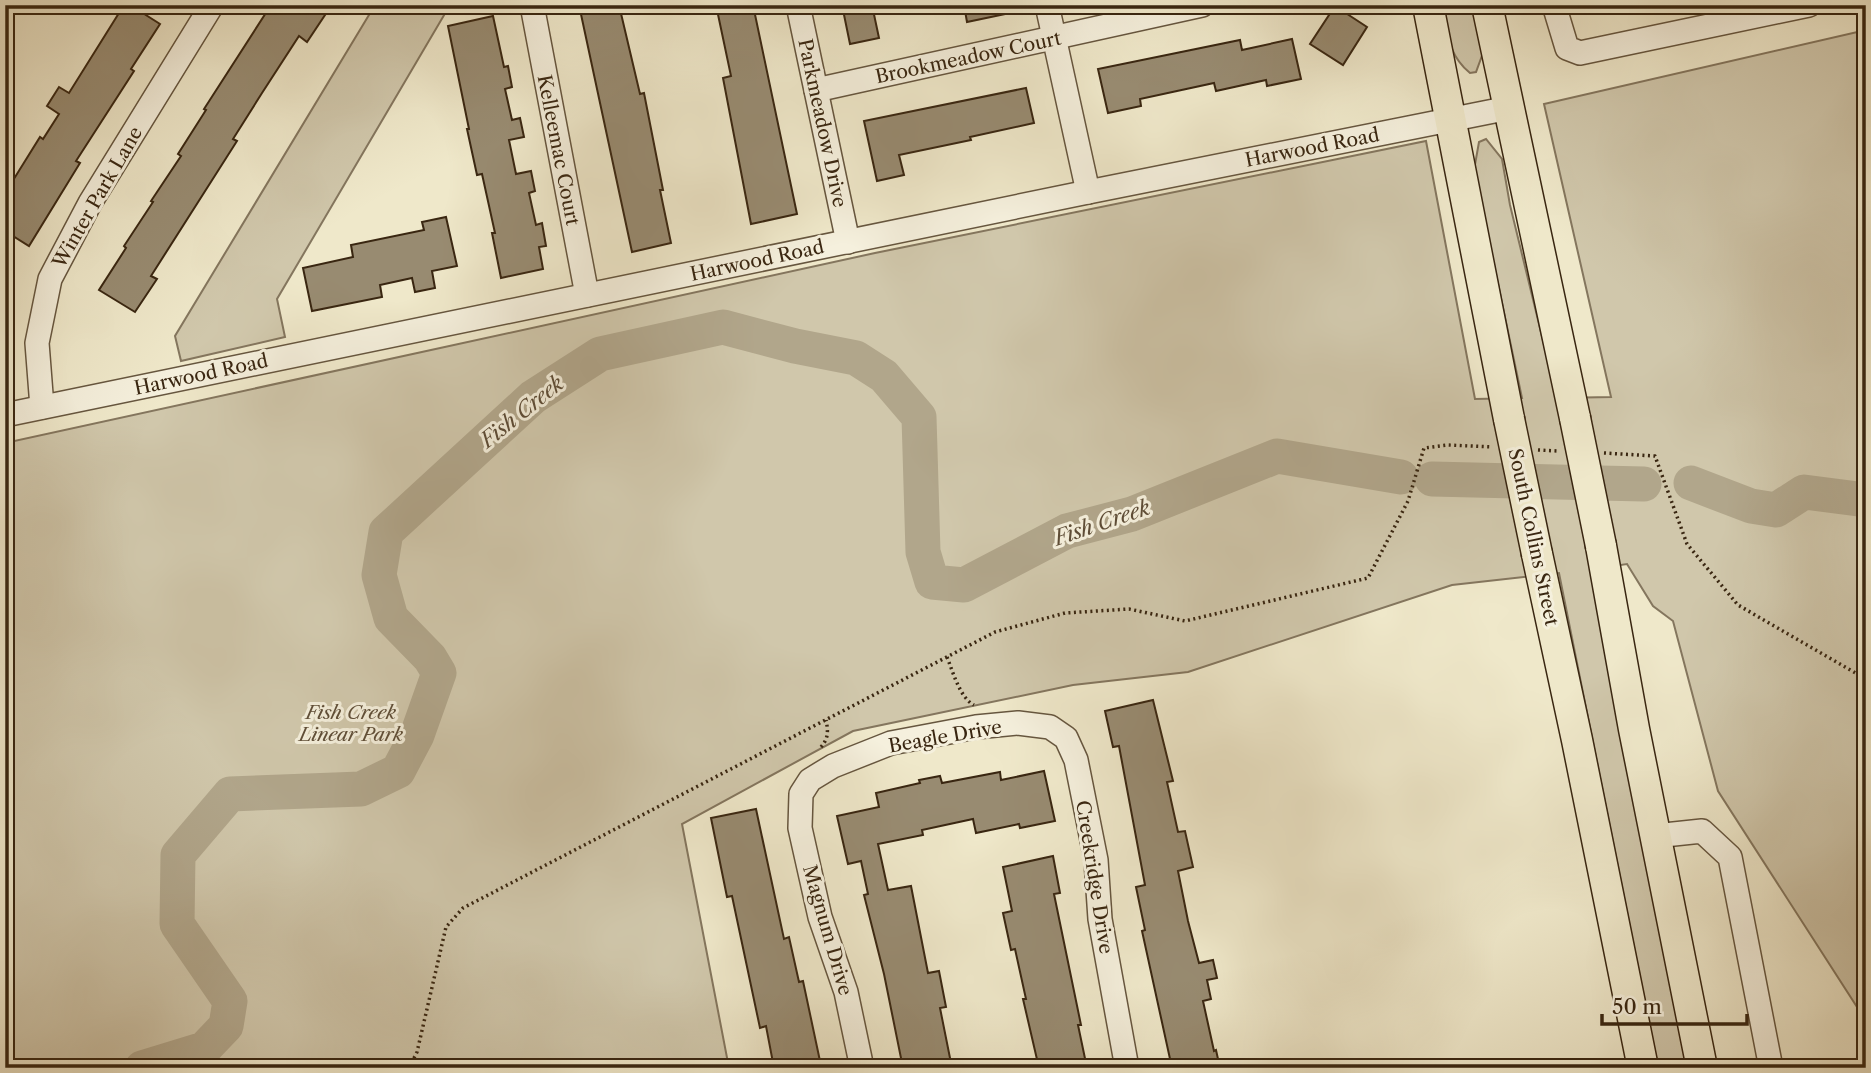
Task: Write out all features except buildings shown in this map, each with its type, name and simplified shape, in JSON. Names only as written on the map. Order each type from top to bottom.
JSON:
[{"type":"main road","name":"South Collins Street","points":[[1428,5],[1508,419],[1577,740],[1643,1068]]},
{"type":"main road","points":[[1488,5],[1601,546],[1702,1068]]},
{"type":"street","name":"Winter Park Lane","points":[[42,407],[37,343],[50,279],[90,204],[212,5]]},
{"type":"street","name":"Kelleemac Court","points":[[532,5],[587,295]]},
{"type":"street","name":"Parkmeadow Drive","points":[[798,5],[848,242]]},
{"type":"street","points":[[1047,5],[1088,192]]},
{"type":"street","name":"Brookmeadow Court","points":[[816,90],[1202,5]]},
{"type":"street","points":[[1553,5],[1567,47],[1580,53],[1809,5]]},
{"type":"street","name":"Harwood Road","points":[[5,415],[1509,108]]},
{"type":"street","name":"Beagle Drive","points":[[833,766],[891,743],[976,727],[1018,723]]},
{"type":"street","name":"Creekridge Drive","points":[[1018,723],[1050,727],[1066,738],[1076,760],[1096,860],[1100,919],[1127,1068]]},
{"type":"street","name":"Magnum Drive","points":[[833,766],[810,780],[801,794],[800,828],[820,917],[846,992],[862,1068]]},
{"type":"street","points":[[1655,836],[1702,831],[1730,857],[1771,1068]]},
{"type":"path","points":[[409,1068],[417,1052],[446,927],[463,908],[995,632],[1065,612],[1129,609],[1185,621],[1368,578],[1408,500],[1424,448],[1448,445],[1504,448]]},
{"type":"path","points":[[1531,449],[1559,451]]},
{"type":"path","points":[[1600,453],[1656,456],[1688,544],[1738,605],[1866,679]]},
{"type":"green space","points":[[375,5],[450,5],[277,299],[285,337],[181,361],[175,336]]},
{"type":"green space","points":[[1441,5],[1480,5],[1487,42],[1476,72],[1470,73],[1457,59],[1447,34]]},
{"type":"green space","name":"Fish Creek Linear Park","points":[[1866,30],[1866,1021],[1718,791],[1673,621],[1653,606],[1627,564],[1593,569],[1694,1068],[1660,1068],[1656,1057],[1559,573],[1452,585],[1188,672],[1073,685],[853,731],[682,824],[729,1068],[5,1068],[5,443],[875,253],[1426,141],[1475,399],[1522,398],[1474,170],[1479,142],[1486,139],[1502,159],[1510,205],[1557,398],[1611,397],[1544,104]]},
{"type":"waterway","name":"Fish Creek","points":[[142,1068],[204,1049],[226,1026],[230,1001],[177,924],[178,855],[230,794],[361,789],[398,771],[417,735],[439,673],[430,658],[391,618],[379,575],[386,532],[533,397],[600,354],[723,327],[795,346],[856,358],[884,376],[919,417],[923,552],[932,582],[964,585],[1067,531],[1132,514],[1277,456],[1401,477]]},
{"type":"waterway","name":"Fish Creek","points":[[1432,479],[1644,484]]},
{"type":"waterway","name":"Fish Creek","points":[[1691,483],[1751,506],[1776,510],[1804,492],[1866,500]]}]
